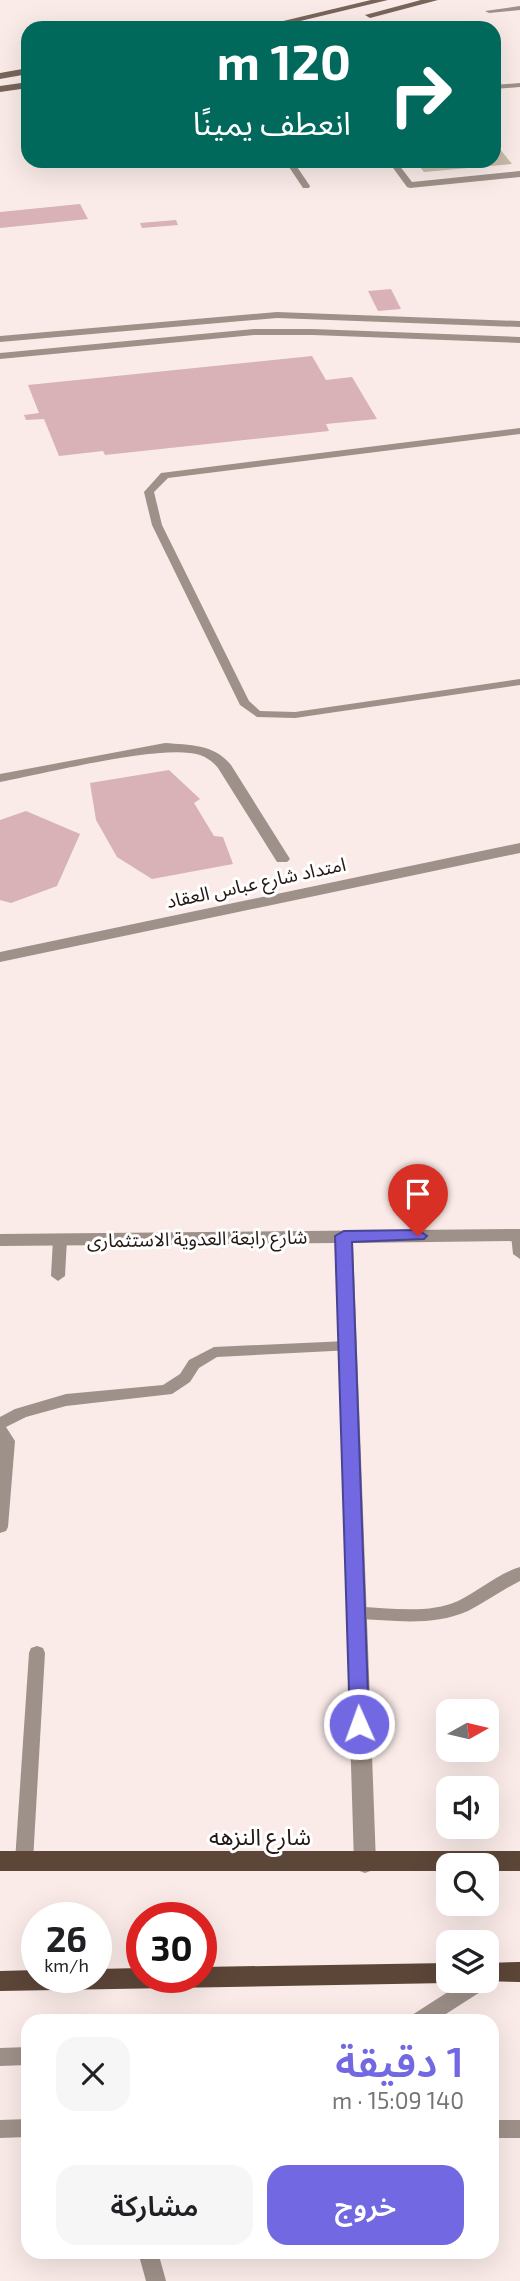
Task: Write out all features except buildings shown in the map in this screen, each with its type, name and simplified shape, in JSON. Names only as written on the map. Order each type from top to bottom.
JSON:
[{"type":"main road","name":"شارع النزهه","points":[[0,1861],[520,1861]]},
{"type":"main road","points":[[0,1873],[24,1861]]},
{"type":"main road","points":[[499,1975],[520,1972]]},
{"type":"main road","points":[[0,1981],[436,1973]]},
{"type":"street","points":[[290,21],[383,0]]},
{"type":"street","points":[[360,17],[433,0]]},
{"type":"street","points":[[0,77],[21,72]]},
{"type":"street","points":[[0,77],[12,88]]},
{"type":"street","points":[[0,89],[21,86]]},
{"type":"street","points":[[0,778],[165,747],[201,750],[215,756],[224,765],[282,859]]},
{"type":"street","name":"امتداد شارع عباس العقاد","points":[[0,957],[520,848]]},
{"type":"street","name":"شارع رابعة العدوية الاستثمارى","points":[[0,1240],[519,1235]]},
{"type":"street","points":[[344,1236],[365,1863]]},
{"type":"lane","points":[[489,11],[520,8]]},
{"type":"lane","points":[[501,86],[520,85]]},
{"type":"lane","points":[[294,168],[306,186]]},
{"type":"lane","points":[[397,168],[410,185],[520,174]]},
{"type":"lane","points":[[0,339],[278,315],[520,324]]},
{"type":"lane","points":[[0,356],[264,332],[520,340]]},
{"type":"lane","points":[[520,431],[164,475],[149,492],[157,525],[244,703],[257,714],[295,715],[520,682]]},
{"type":"lane","points":[[519,1235],[520,1254]]},
{"type":"lane","points":[[58,1276],[60,1239]]},
{"type":"lane","points":[[0,1527],[7,1441],[0,1427],[21,1413],[66,1400],[167,1390],[185,1378],[194,1364],[214,1352],[347,1346]]},
{"type":"lane","points":[[355,1613],[441,1614],[480,1598],[502,1581],[520,1573]]},
{"type":"lane","points":[[24,1861],[37,1653]]},
{"type":"lane","points":[[430,2014],[461,1993]]},
{"type":"lane","points":[[0,2057],[21,2056]]},
{"type":"lane","points":[[0,2129],[21,2128]]},
{"type":"lane","points":[[499,2129],[520,2129]]},
{"type":"lane","points":[[150,2259],[156,2281]]},
{"type":"shaded area","points":[[501,151],[512,164],[501,165]]},
{"type":"shaded area","points":[[421,168],[468,168],[424,172]]},
{"type":"route","points":[[359,1724],[344,1236],[418,1236]]}]
